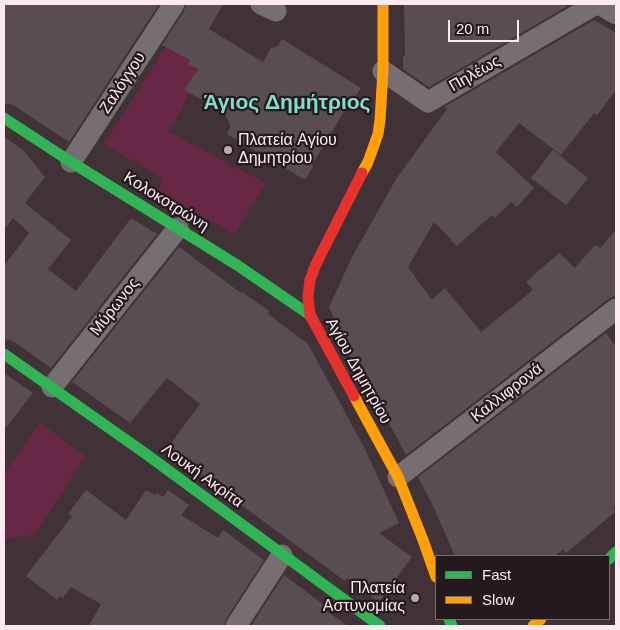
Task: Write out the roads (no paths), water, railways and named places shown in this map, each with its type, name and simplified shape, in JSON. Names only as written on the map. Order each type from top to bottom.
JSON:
[{"type":"street","name":"Ζαλόγγου","points":[[71,162],[174,4]]},
{"type":"street","name":"Αγίου Δημητρίου","points":[[383,4],[383,71],[378,134],[368,162],[316,264],[310,280],[308,296],[310,315],[398,477],[435,574]]},
{"type":"street","name":"Πηλέως","points":[[383,71],[428,102],[597,4]]},
{"type":"street","points":[[597,4],[616,14]]},
{"type":"street","name":"Κολοκοτρώνη","points":[[4,118],[237,265],[310,315]]},
{"type":"street","name":"Μύρωνος","points":[[52,387],[178,228]]},
{"type":"street","name":"Καλλιφρονά","points":[[398,477],[616,309]]},
{"type":"street","name":"Λουκή Ακρίτα","points":[[4,354],[380,626]]},
{"type":"street","points":[[236,626],[282,555]]},
{"type":"place","name":"Πλατεία Αγίου Δημητρίου","points":[[228,150]]},
{"type":"place","name":"Πλατεία Αστυνομίας","points":[[415,598]]},
{"type":"district","name":"Άγιος Δημήτριος","points":[[287,103]]}]
